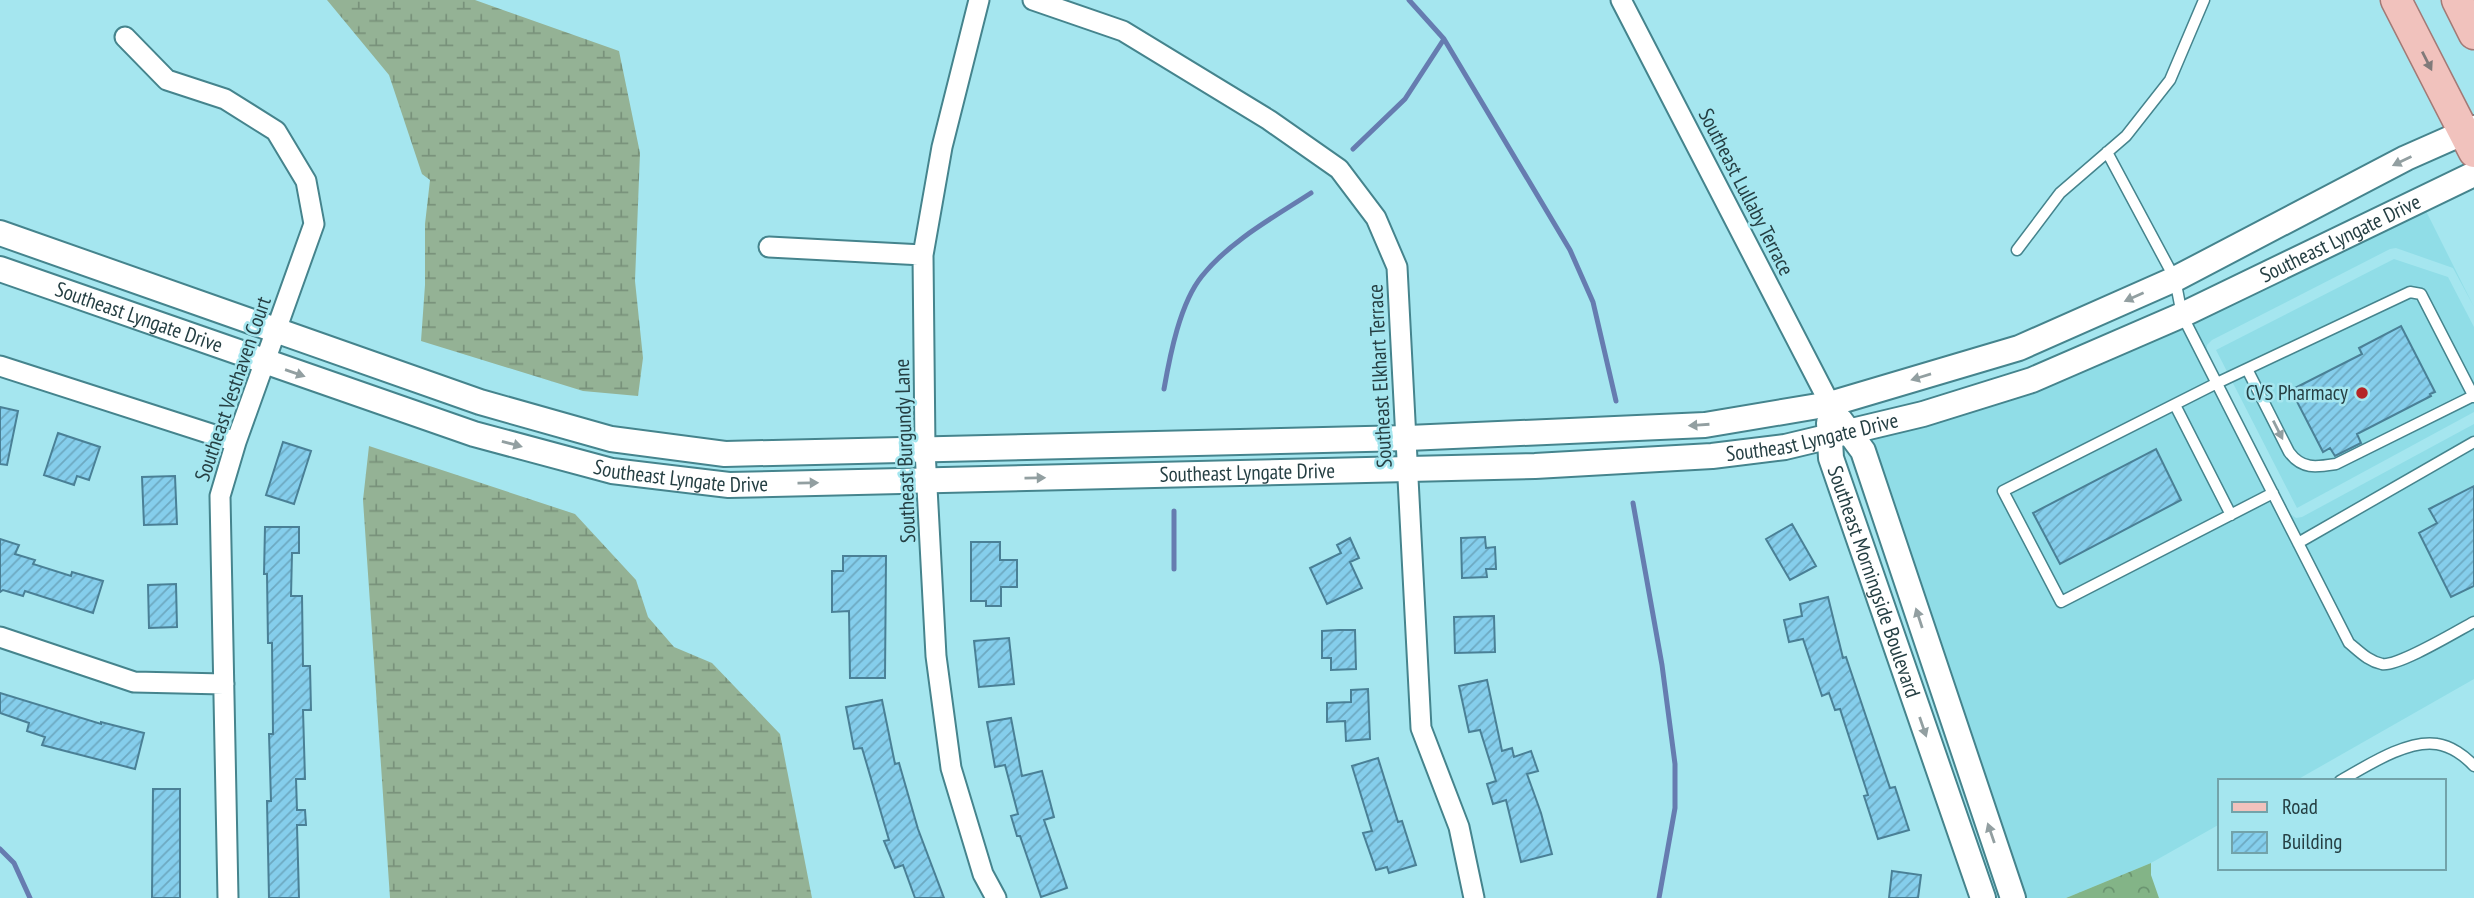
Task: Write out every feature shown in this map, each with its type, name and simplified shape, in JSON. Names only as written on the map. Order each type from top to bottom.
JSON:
[{"type":"main road","points":[[2396,0],[2471,137]]},
{"type":"main road","points":[[2457,0],[2474,33]]},
{"type":"street","name":"Southeast Burgundy Lane","points":[[979,0],[942,147],[923,255],[925,450],[936,656],[951,768],[983,874],[996,898]]},
{"type":"street","name":"Southeast Elkhart Terrace","points":[[1033,0],[1124,31],[1269,120],[1339,169],[1376,218],[1397,267],[1421,728],[1459,827],[1474,898]]},
{"type":"street","name":"Southeast Lullaby Terrace","points":[[1621,0],[1830,404]]},
{"type":"street","name":"Southeast Vesthaven Court","points":[[125,37],[167,80],[225,99],[276,131],[306,181],[314,224],[236,442],[220,496],[228,898]]},
{"type":"street","name":"Southeast Lyngate Drive","points":[[0,233],[480,402],[611,439],[725,454],[1408,438],[1705,425],[1830,404],[2019,348],[2175,279],[2406,158],[2471,137]]},
{"type":"street","name":"Southeast Lyngate Drive","points":[[0,269],[474,433],[612,471],[729,485],[1535,466],[1712,456],[1785,447],[1923,414],[2032,380],[2182,315],[2474,174]]},
{"type":"street","points":[[769,247],[923,255]]},
{"type":"street","points":[[0,366],[236,442]]},
{"type":"street","name":"Southeast Morningside Boulevard","points":[[1830,404],[1838,434],[1831,458],[1983,898]]},
{"type":"street","name":"Southeast Morningside Boulevard","points":[[1838,434],[1863,451],[2013,898]]},
{"type":"street","points":[[0,638],[134,682],[224,684]]},
{"type":"street","points":[[1910,687],[1939,678]]},
{"type":"lane","points":[[2017,250],[2060,193],[2126,136],[2170,80],[2204,0]]},
{"type":"lane","points":[[2107,152],[2175,279],[2182,315],[2349,643],[2368,659],[2386,665],[2474,622]]},
{"type":"lane","points":[[2247,369],[2289,452],[2296,460],[2312,467],[2336,464],[2474,396],[2421,294],[2410,292],[2217,383],[2003,491],[2061,602],[2273,493]]},
{"type":"lane","points":[[2175,405],[2231,515]]},
{"type":"lane","points":[[2298,544],[2474,442]]},
{"type":"lane","points":[[2344,779],[2411,747],[2437,744],[2463,755],[2474,766]]},
{"type":"shaded area","points":[[2425,209],[2474,307],[2453,268],[2396,248],[2390,249],[2212,340],[2207,345],[2206,353],[2289,513],[2296,518],[2474,424],[2474,679],[2299,779],[2218,779],[2218,825],[2151,863],[2066,898],[2024,898],[1867,439]]},
{"type":"shaded area","points":[[2394,259],[2448,277],[2474,327],[2474,412],[2297,508],[2216,350]]},
{"type":"green space","points":[[327,0],[475,0],[619,51],[640,153],[635,281],[643,358],[638,396],[583,391],[421,341],[425,224],[430,180],[422,174],[389,75]]},
{"type":"green space","points":[[369,446],[575,514],[636,580],[648,617],[674,647],[712,663],[780,734],[812,898],[390,898],[363,500]]},
{"type":"green space","points":[[2151,863],[2151,875],[2159,898],[2066,898]]},
{"type":"building","name":"CVS Pharmacy","points":[[2401,326],[2435,392],[2357,434],[2361,443],[2335,456],[2330,448],[2323,452],[2291,390],[2362,354],[2359,348]]},
{"type":"building","points":[[0,407],[18,411],[7,465],[0,464]]},
{"type":"building","points":[[58,433],[100,447],[89,480],[77,476],[74,485],[44,475]]},
{"type":"building","points":[[283,442],[311,451],[294,504],[266,495]]},
{"type":"building","points":[[2156,449],[2181,500],[2060,564],[2033,513]]},
{"type":"building","points":[[175,476],[177,524],[144,525],[142,477]]},
{"type":"building","points":[[2474,486],[2474,586],[2451,597],[2419,533],[2437,523],[2429,509]]},
{"type":"building","points":[[1792,524],[1816,566],[1790,580],[1766,539]]},
{"type":"building","points":[[265,527],[299,527],[299,553],[292,553],[291,596],[302,596],[303,666],[310,666],[311,710],[303,710],[305,779],[296,779],[297,810],[305,810],[306,825],[297,825],[299,898],[269,898],[267,801],[271,801],[269,734],[273,734],[272,643],[268,643],[267,574],[264,574]]},
{"type":"building","points":[[1485,537],[1486,548],[1495,547],[1496,569],[1486,569],[1487,577],[1462,578],[1461,538]]},
{"type":"building","points":[[1350,538],[1359,558],[1350,562],[1362,588],[1327,604],[1310,568],[1341,553],[1337,545]]},
{"type":"building","points":[[0,539],[19,545],[15,554],[35,560],[33,564],[71,576],[72,572],[103,581],[93,613],[25,591],[23,596],[3,590],[0,592]]},
{"type":"building","points":[[971,542],[1000,542],[1000,560],[1017,560],[1017,587],[1001,587],[1001,606],[986,606],[986,601],[971,601]]},
{"type":"building","points":[[843,556],[886,556],[885,678],[850,678],[849,611],[832,612],[832,571],[843,571]]},
{"type":"building","points":[[176,584],[177,627],[149,628],[148,585]]},
{"type":"building","points":[[1828,597],[1843,658],[1846,657],[1890,788],[1895,787],[1909,830],[1878,839],[1864,796],[1868,795],[1840,709],[1835,710],[1829,693],[1822,696],[1803,639],[1789,642],[1784,620],[1802,616],[1800,604]]},
{"type":"building","points":[[1494,616],[1495,652],[1455,653],[1454,617]]},
{"type":"building","points":[[1355,630],[1356,669],[1331,670],[1331,658],[1322,658],[1322,631]]},
{"type":"building","points":[[1009,638],[1014,684],[979,687],[974,641]]},
{"type":"building","points":[[1487,680],[1502,751],[1512,748],[1514,757],[1531,751],[1538,771],[1527,774],[1552,854],[1521,862],[1506,800],[1493,804],[1487,784],[1496,781],[1480,730],[1469,732],[1459,686]]},
{"type":"building","points":[[1368,689],[1370,739],[1346,741],[1345,721],[1327,722],[1327,703],[1351,702],[1351,690]]},
{"type":"building","points":[[0,693],[101,724],[144,733],[135,769],[42,745],[45,737],[27,731],[29,723],[0,713]]},
{"type":"building","points":[[882,700],[895,764],[899,763],[918,829],[944,898],[915,898],[903,865],[895,868],[884,841],[889,840],[862,748],[854,749],[846,707]]},
{"type":"building","points":[[1011,718],[1022,776],[1042,771],[1054,817],[1044,820],[1067,888],[1041,897],[1011,816],[1018,814],[1005,765],[995,767],[987,722]]},
{"type":"building","points":[[1378,758],[1398,822],[1402,821],[1416,865],[1389,873],[1387,867],[1376,870],[1363,833],[1372,831],[1352,766]]},
{"type":"building","points":[[153,789],[180,789],[180,898],[152,898]]},
{"type":"building","points":[[1892,871],[1921,875],[1918,898],[1889,898]]},
{"type":"waterway","points":[[1409,0],[1444,39],[1570,250],[1593,302],[1616,401]]},
{"type":"waterway","points":[[1353,149],[1405,99],[1444,39]]},
{"type":"waterway","points":[[1164,389],[1182,315],[1202,276],[1239,241],[1311,193]]},
{"type":"waterway","points":[[1633,503],[1662,665],[1675,764],[1675,808],[1659,898]]},
{"type":"waterway","points":[[1174,511],[1174,569]]},
{"type":"waterway","points":[[0,849],[14,863],[30,898]]},
{"type":"place","name":"CVS Pharmacy","points":[[2362,393]]}]
